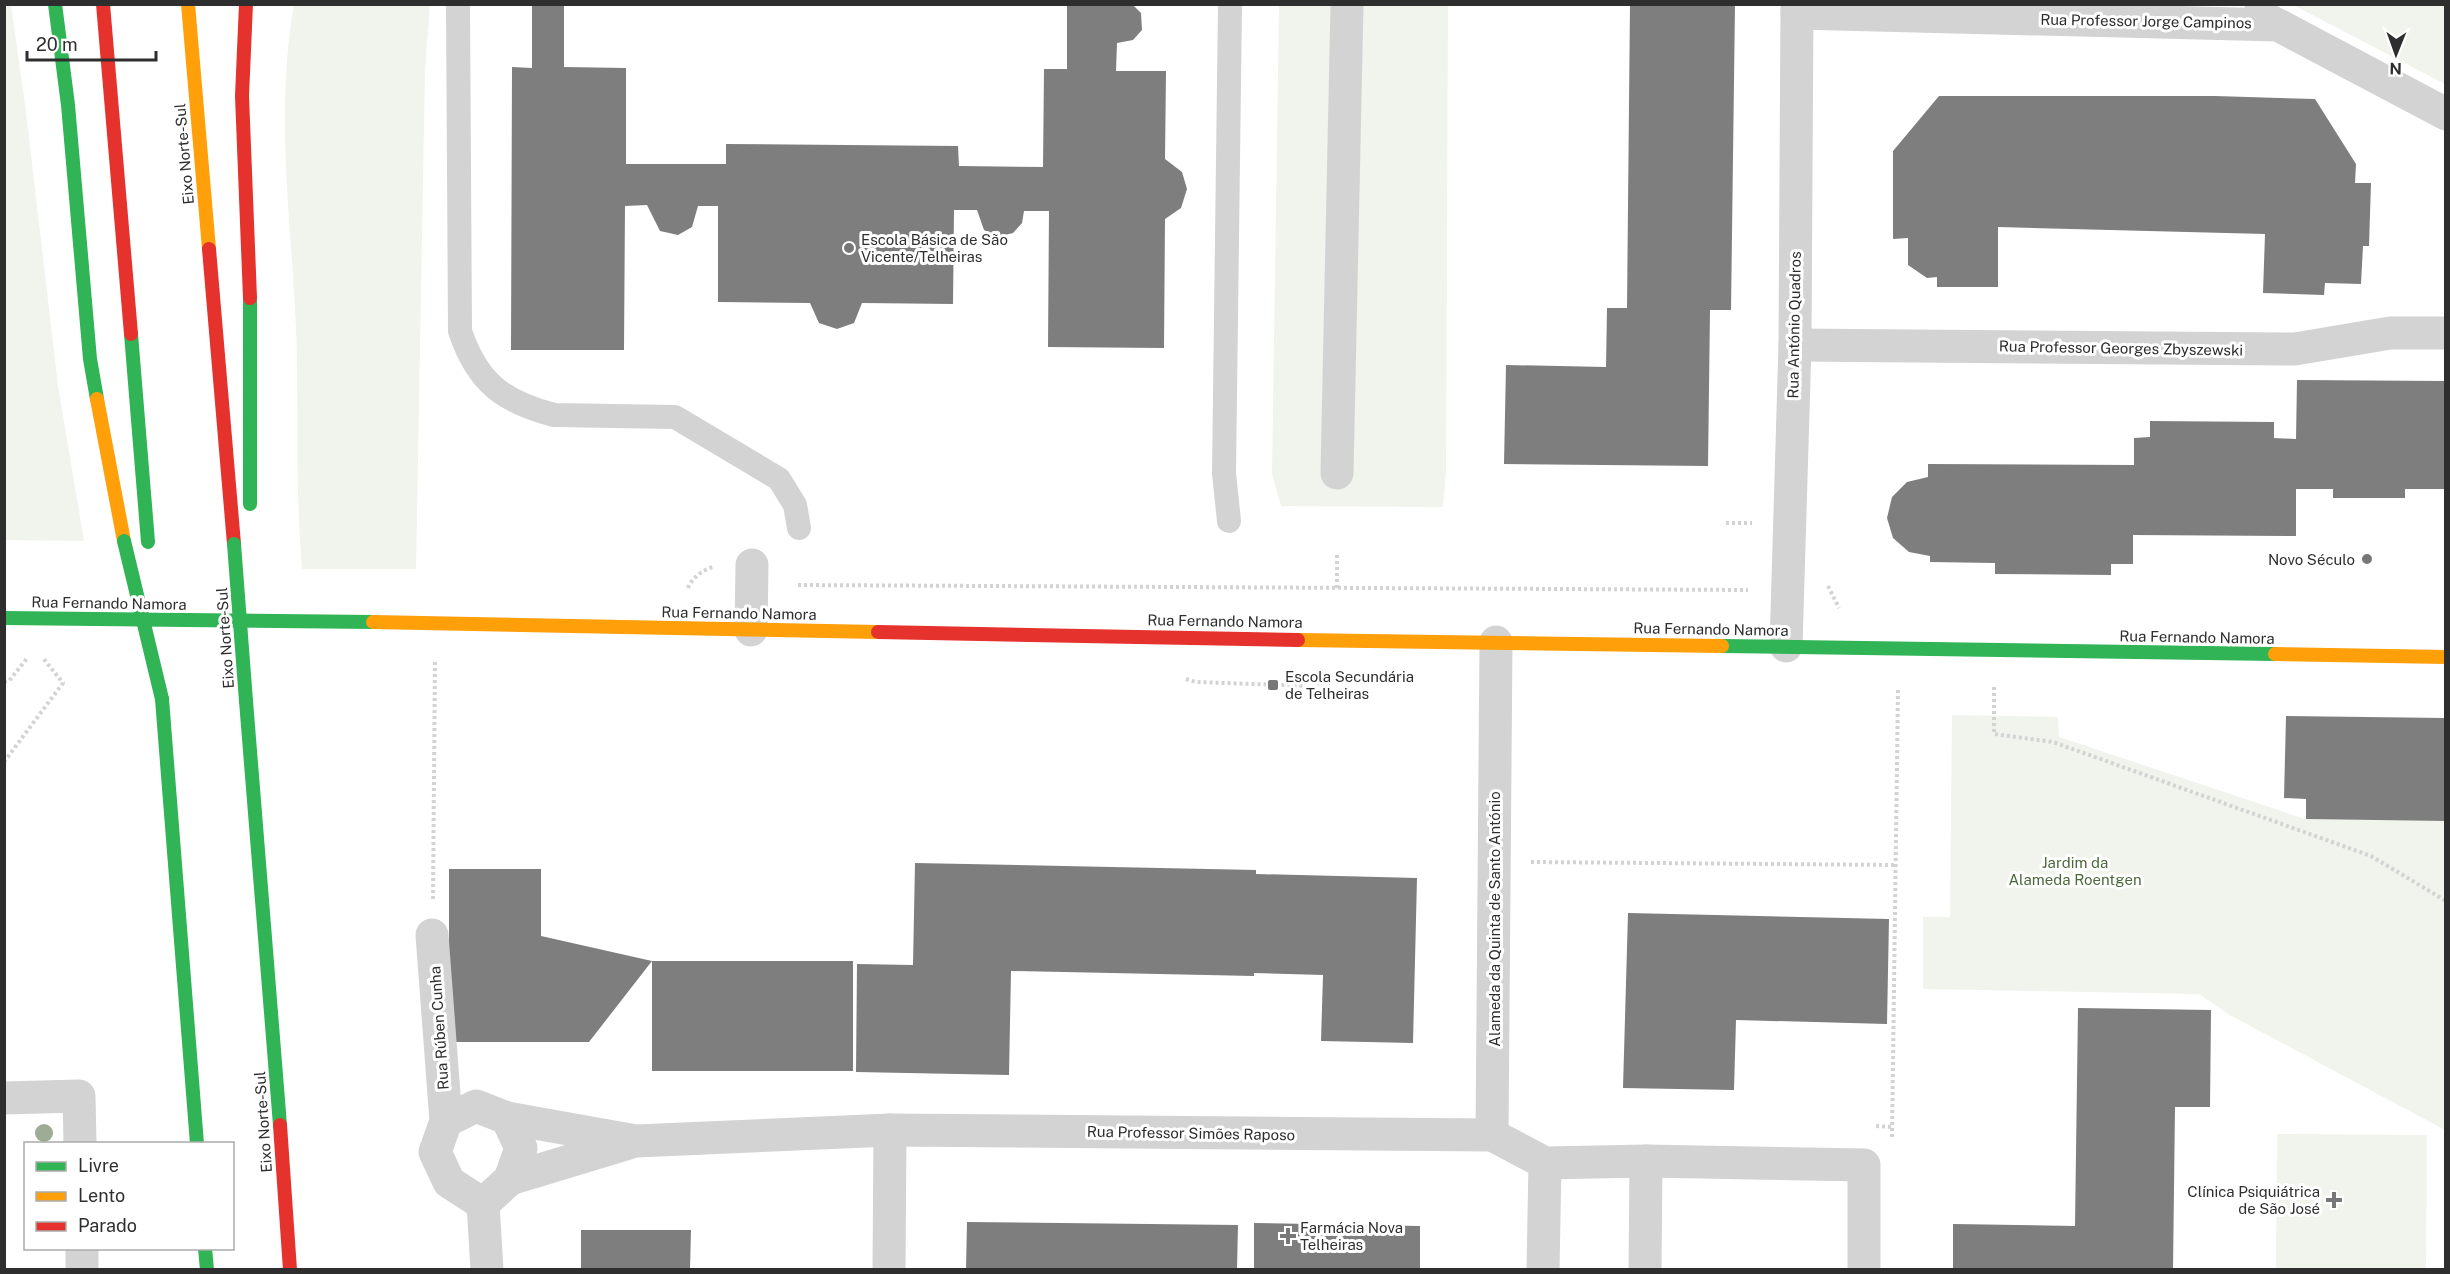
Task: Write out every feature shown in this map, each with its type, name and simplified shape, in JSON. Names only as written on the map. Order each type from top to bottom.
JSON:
[{"type":"main road","points":[[55,4],[68,105],[90,359],[124,541],[162,699]]},
{"type":"main road","points":[[104,4],[149,547]]},
{"type":"main road","name":"Eixo Norte-Sul","points":[[188,4],[270,990],[290,1269]]},
{"type":"main road","points":[[246,4],[243,26],[243,106],[249,258],[250,522]]},
{"type":"main road","points":[[246,701],[250,567]]},
{"type":"main road","points":[[154,609],[197,1142]]},
{"type":"main road","name":"Rua Fernando Namora","points":[[4,618],[435,623],[2445,657]]},
{"type":"main road","points":[[205,1250],[207,1269]]},
{"type":"street","points":[[1337,472],[1347,4]]},
{"type":"street","name":"Rua Professor Jorge Campinos","points":[[2240,4],[2445,114]]},
{"type":"street","name":"Rua Professor Jorge Campinos","points":[[1797,9],[2278,25]]},
{"type":"street","name":"Rua António Quadros","points":[[1786,646],[1795,345],[1797,9]]},
{"type":"street","name":"Rua Professor Georges Zbyszewski","points":[[1795,345],[2295,349],[2390,333],[2445,333]]},
{"type":"street","points":[[751,630],[753,564]]},
{"type":"street","name":"Alameda da Quinta de Santo António","points":[[1492,1136],[1496,642]]},
{"type":"street","name":"Rua Rúben Cunha","points":[[432,935],[446,1121]]},
{"type":"street","points":[[4,1098],[79,1096],[80,1142]]},
{"type":"street","name":"Rua Professor Simões Raposo","points":[[446,1121],[476,1106],[507,1118],[636,1140],[890,1130],[1492,1136]]},
{"type":"street","name":"Rua Professor Simões Raposo","points":[[507,1118],[521,1148],[510,1179]]},
{"type":"street","points":[[446,1121],[435,1152],[449,1182],[483,1204],[487,1269]]},
{"type":"street","points":[[889,1269],[890,1130]]},
{"type":"street","points":[[1492,1136],[1545,1163],[1646,1161],[1864,1165],[1864,1269]]},
{"type":"street","name":"Rua Professor Simões Raposo","points":[[483,1204],[510,1179],[636,1140]]},
{"type":"street","points":[[1645,1269],[1646,1161]]},
{"type":"street","points":[[1543,1269],[1545,1163]]},
{"type":"street","points":[[82,1250],[82,1269]]},
{"type":"lane","points":[[459,4],[459,331],[468,354],[487,380],[505,397],[535,410],[554,415],[675,417],[779,479],[795,504],[799,528]]},
{"type":"lane","points":[[1229,521],[1224,473],[1230,4]]},
{"type":"path","points":[[1337,552],[1337,588]]},
{"type":"path","points":[[798,585],[1788,590]]},
{"type":"path","points":[[432,935],[435,623]]},
{"type":"path","points":[[4,682],[9,681],[35,649]]},
{"type":"path","points":[[4,762],[63,683],[42,658]]},
{"type":"path","points":[[1892,1139],[1898,679]]},
{"type":"path","points":[[1994,681],[1994,734],[2053,742],[2372,856],[2445,901]]},
{"type":"path","points":[[1495,862],[1896,865]]},
{"type":"green space","points":[[4,5],[11,5],[58,386],[84,541],[5,540]]},
{"type":"green space","points":[[294,5],[430,5],[425,71],[416,569],[302,569],[296,327],[285,125],[288,45]]},
{"type":"green space","points":[[1279,5],[1448,5],[1446,472],[1443,507],[1281,506],[1272,474]]},
{"type":"green space","points":[[2293,5],[2445,5],[2445,84]]},
{"type":"green space","name":"Jardim da Alameda Roentgen","points":[[1952,715],[2058,717],[2059,737],[2305,819],[2445,821],[2445,1130],[2228,1014],[2199,994],[1923,989],[1923,917],[1950,917]]},
{"type":"green space","points":[[2277,1134],[2427,1135],[2426,1269],[2276,1269]]},
{"type":"building","points":[[532,4],[564,4],[564,67],[626,68],[626,164],[726,164],[726,144],[958,146],[959,166],[1043,167],[1044,69],[1067,69],[1067,4],[1132,4],[1141,13],[1142,30],[1133,40],[1117,43],[1116,71],[1166,71],[1165,159],[1182,172],[1187,189],[1181,208],[1165,219],[1164,348],[1048,347],[1049,211],[1024,211],[1022,223],[1013,233],[997,237],[984,230],[977,210],[954,210],[953,304],[862,303],[854,323],[837,329],[819,323],[810,303],[718,302],[718,206],[698,206],[692,227],[678,235],[660,231],[647,205],[625,206],[624,350],[511,350],[512,67],[532,68]]},
{"type":"building","points":[[1630,4],[1735,4],[1731,310],[1710,310],[1708,466],[1504,464],[1506,365],[1606,367],[1607,308],[1627,308]]},
{"type":"building","points":[[1939,96],[2215,96],[2315,99],[2356,164],[2355,183],[2371,183],[2369,246],[2363,246],[2361,284],[2325,283],[2324,295],[2263,293],[2265,234],[1998,227],[1998,287],[1937,287],[1937,277],[1927,278],[1908,265],[1908,238],[1893,239],[1893,151]]},
{"type":"building","points":[[2297,380],[2445,381],[2445,489],[2405,489],[2405,498],[2333,498],[2333,489],[2296,489],[2296,536],[2133,535],[2133,564],[2111,564],[2111,575],[1995,574],[1995,563],[1930,562],[1930,556],[1909,552],[1893,538],[1887,518],[1892,497],[1907,482],[1928,477],[1928,464],[2134,465],[2134,438],[2150,437],[2150,421],[2274,422],[2274,438],[2296,439]]},
{"type":"building","points":[[2286,716],[2445,718],[2445,821],[2306,819],[2306,799],[2284,798]]},
{"type":"building","points":[[915,863],[1256,870],[1256,874],[1417,878],[1413,1043],[1321,1041],[1323,975],[1254,973],[1254,976],[1011,971],[1009,1075],[856,1072],[857,964],[913,965]]},
{"type":"building","points":[[449,869],[541,869],[541,936],[652,961],[589,1042],[449,1042]]},
{"type":"building","points":[[1628,913],[1889,919],[1887,1024],[1736,1020],[1734,1090],[1623,1088]]},
{"type":"building","points":[[652,961],[853,961],[853,1071],[652,1071]]},
{"type":"building","points":[[2078,1008],[2211,1010],[2210,1107],[2175,1107],[2173,1269],[1953,1269],[1953,1224],[2075,1226]]},
{"type":"building","points":[[967,1222],[1238,1225],[1237,1269],[966,1269]]},
{"type":"building","points":[[1254,1223],[1420,1226],[1420,1269],[1254,1269]]},
{"type":"building","points":[[581,1230],[691,1230],[690,1269],[581,1269]]},
{"type":"traffic: fast","points":[[55,4],[68,105],[90,359],[97,399]]},
{"type":"traffic: fast","points":[[250,298],[250,504]]},
{"type":"traffic: fast","points":[[131,334],[148,542]]},
{"type":"traffic: fast","points":[[124,541],[162,699]]},
{"type":"traffic: fast","points":[[234,544],[246,701]]},
{"type":"traffic: fast","points":[[4,618],[373,622]]},
{"type":"traffic: fast","points":[[1722,646],[2275,654]]},
{"type":"traffic: fast","points":[[162,699],[197,1142]]},
{"type":"traffic: fast","points":[[246,701],[280,1125]]},
{"type":"traffic: fast","points":[[205,1250],[207,1270]]},
{"type":"traffic: slow","points":[[188,4],[209,249]]},
{"type":"traffic: slow","points":[[97,399],[124,541]]},
{"type":"traffic: slow","points":[[373,622],[878,632]]},
{"type":"traffic: slow","points":[[1298,640],[1722,646]]},
{"type":"traffic: slow","points":[[2275,654],[2446,657]]},
{"type":"traffic: jam","points":[[103,4],[131,334]]},
{"type":"traffic: jam","points":[[246,4],[242,96],[250,298]]},
{"type":"traffic: jam","points":[[209,249],[234,544]]},
{"type":"traffic: jam","points":[[878,632],[1298,640]]},
{"type":"traffic: jam","points":[[280,1125],[290,1270]]},
{"type":"place","name":"Escola Básica de São Vicente/Telheiras","points":[[849,248]]},
{"type":"place","name":"Novo Século","points":[[2367,559]]},
{"type":"place","name":"Escola Secundária de Telheiras","points":[[1273,685]]},
{"type":"place","name":"Clínica Psiquiátrica de São José","points":[[2334,1200]]},
{"type":"place","name":"Farmácia Nova Telheiras","points":[[1288,1236]]}]
